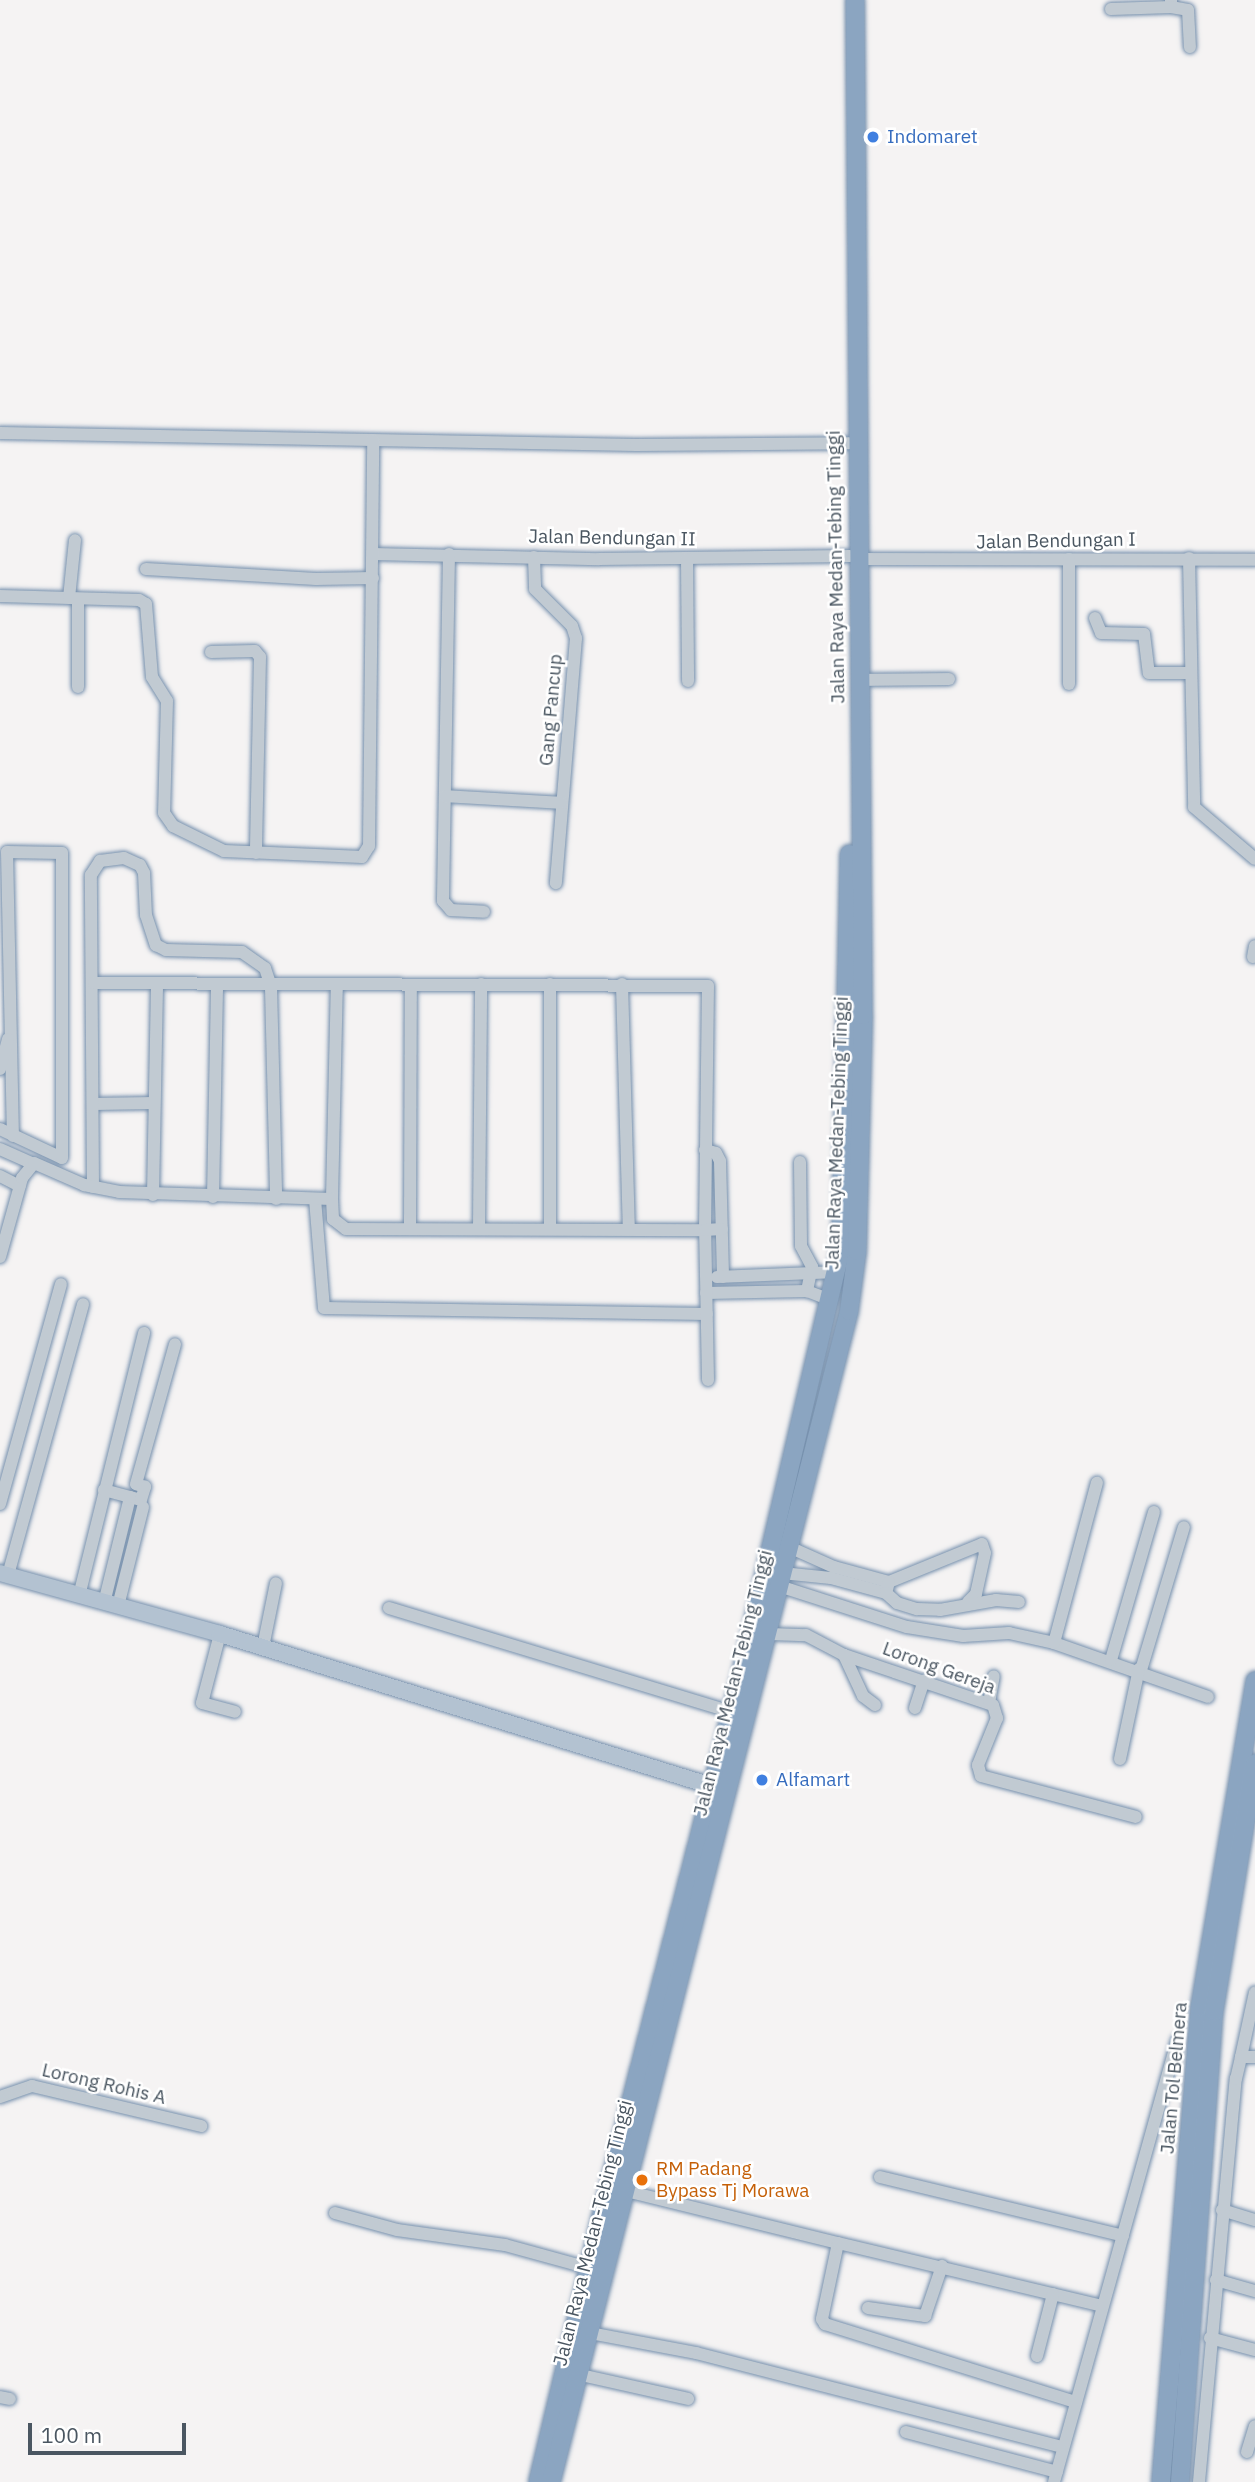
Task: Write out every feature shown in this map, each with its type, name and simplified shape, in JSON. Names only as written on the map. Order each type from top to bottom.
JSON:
[{"type":"highway","name":"Jalan Raya Medan-Tebing Tinggi","points":[[551,2482],[589,2269],[732,1712],[794,1490],[811,1457],[849,1311],[858,1245],[863,1015],[858,680],[849,443],[844,0]]},
{"type":"highway","name":"Jalan Raya Medan-Tebing Tinggi","points":[[538,2482],[572,2373],[590,2333],[622,2190],[769,1634],[789,1547],[794,1490],[791,1464],[837,1272],[843,1223],[854,558],[855,0]]},
{"type":"highway","name":"Jalan Tol Belmera","points":[[1161,2482],[1200,2007],[1255,1681]]},
{"type":"highway","name":"Jalan Tol Belmera","points":[[1180,2482],[1214,2011],[1255,1763]]},
{"type":"main road","points":[[4,1574],[220,1634],[712,1786]]},
{"type":"street","points":[[1111,9],[1171,3],[1188,10],[1190,47]]},
{"type":"street","points":[[0,433],[373,440],[849,443]]},
{"type":"street","points":[[0,596],[139,600],[148,608],[152,677],[167,701],[166,819],[214,848],[352,859],[367,851],[373,440]]},
{"type":"street","points":[[75,540],[74,599],[78,687]]},
{"type":"street","name":"Jalan Bendungan II","points":[[373,554],[687,559],[854,558]]},
{"type":"street","points":[[449,554],[444,906],[484,912]]},
{"type":"street","name":"Gang Pancup","points":[[534,557],[535,589],[572,626],[576,638],[556,883]]},
{"type":"street","name":"Jalan Bendungan I","points":[[854,558],[1255,559]]},
{"type":"street","points":[[1189,558],[1194,807],[1255,859]]},
{"type":"street","points":[[687,559],[688,681]]},
{"type":"street","points":[[1069,559],[1069,684]]},
{"type":"street","points":[[146,569],[316,579],[373,578]]},
{"type":"street","points":[[1094,618],[1101,634],[1144,634],[1149,673],[1191,673]]},
{"type":"street","points":[[211,652],[255,651],[260,657],[256,853]]},
{"type":"street","points":[[858,680],[949,679]]},
{"type":"street","points":[[445,796],[562,803]]},
{"type":"street","points":[[0,880],[4,850]]},
{"type":"street","points":[[4,850],[13,1136]]},
{"type":"street","points":[[0,1129],[62,1158],[62,853],[4,850]]},
{"type":"street","points":[[88,1186],[94,1104],[91,875],[94,865],[109,857],[140,865],[146,883],[148,924],[156,945],[166,950],[250,954],[265,968],[271,987],[276,1199]]},
{"type":"street","points":[[94,984],[157,987],[481,984],[708,986],[705,1150],[708,1380]]},
{"type":"street","points":[[479,1227],[481,984]]},
{"type":"street","points":[[550,984],[550,1228]]},
{"type":"street","points":[[622,984],[629,1229]]},
{"type":"street","points":[[410,1226],[411,985]]},
{"type":"street","points":[[337,986],[332,1199],[333,1219],[346,1229],[410,1226],[722,1229]]},
{"type":"street","points":[[153,1195],[157,987]]},
{"type":"street","points":[[213,1197],[217,987]]},
{"type":"street","points":[[0,1069],[8,1018]]},
{"type":"street","points":[[94,1104],[153,1103]]},
{"type":"street","points":[[0,1149],[88,1186],[153,1195],[332,1199]]},
{"type":"street","points":[[705,1150],[716,1153],[720,1161],[723,1277]]},
{"type":"street","points":[[800,1162],[801,1246],[810,1274],[807,1291]]},
{"type":"street","points":[[0,1257],[21,1182],[31,1164]]},
{"type":"street","points":[[0,1177],[21,1182]]},
{"type":"street","points":[[315,1199],[324,1308],[707,1314]]},
{"type":"street","points":[[706,1277],[837,1272]]},
{"type":"street","points":[[0,1504],[61,1284]]},
{"type":"street","points":[[706,1293],[807,1291],[831,1300]]},
{"type":"street","points":[[4,1574],[83,1304]]},
{"type":"street","points":[[79,1596],[144,1333]]},
{"type":"street","points":[[104,1490],[141,1500],[145,1487],[136,1484],[175,1344]]},
{"type":"street","points":[[1054,1643],[1097,1483]]},
{"type":"street","points":[[111,1604],[130,1497]]},
{"type":"street","points":[[111,1604],[143,1507]]},
{"type":"street","points":[[1111,1660],[1154,1512]]},
{"type":"street","points":[[1120,1759],[1140,1670],[1184,1527]]},
{"type":"street","points":[[789,1547],[833,1573],[888,1588],[982,1544],[981,1572],[976,1594],[968,1602]]},
{"type":"street","points":[[781,1580],[833,1573]]},
{"type":"street","points":[[781,1580],[920,1630],[963,1636],[1009,1633],[1054,1643],[1140,1670],[1208,1697]]},
{"type":"street","points":[[263,1647],[276,1583]]},
{"type":"street","points":[[888,1588],[897,1603],[917,1609],[940,1610],[968,1602],[1019,1602]]},
{"type":"street","points":[[389,1608],[732,1712]]},
{"type":"street","points":[[220,1634],[202,1703],[235,1712]]},
{"type":"street","name":"Lorong Gereja","points":[[769,1634],[806,1635],[844,1655],[989,1703],[997,1718],[978,1765],[981,1776],[1136,1817]]},
{"type":"street","points":[[844,1655],[852,1679],[863,1696],[875,1705]]},
{"type":"street","points":[[989,1703],[994,1676]]},
{"type":"street","points":[[915,1708],[924,1680]]},
{"type":"street","points":[[1199,2482],[1223,2210],[1241,2057],[1255,1992]]},
{"type":"street","points":[[906,2432],[1056,2477],[1177,2040]]},
{"type":"street","points":[[1241,2057],[1255,2057]]},
{"type":"street","name":"Lorong Rohis A","points":[[0,2097],[14,2089],[44,2087],[201,2126]]},
{"type":"street","points":[[880,2177],[1123,2236]]},
{"type":"street","points":[[622,2190],[1103,2306]]},
{"type":"street","points":[[1223,2210],[1255,2220]]},
{"type":"street","points":[[335,2213],[397,2230],[505,2245],[589,2269]]},
{"type":"street","points":[[838,2243],[821,2319],[825,2324],[1076,2402]]},
{"type":"street","points":[[868,2308],[925,2316],[942,2266]]},
{"type":"street","points":[[1216,2280],[1255,2291]]},
{"type":"street","points":[[1037,2356],[1053,2294]]},
{"type":"street","points":[[590,2333],[704,2355],[1063,2447]]},
{"type":"street","points":[[1210,2338],[1255,2350]]},
{"type":"street","points":[[572,2373],[688,2399]]},
{"type":"street","points":[[1247,2452],[1255,2426]]},
{"type":"place","name":"Indomaret","points":[[873,137]]},
{"type":"place","name":"Alfamart","points":[[762,1780]]},
{"type":"place","name":"RM Padang Bypass Tj Morawa","points":[[642,2180]]}]
